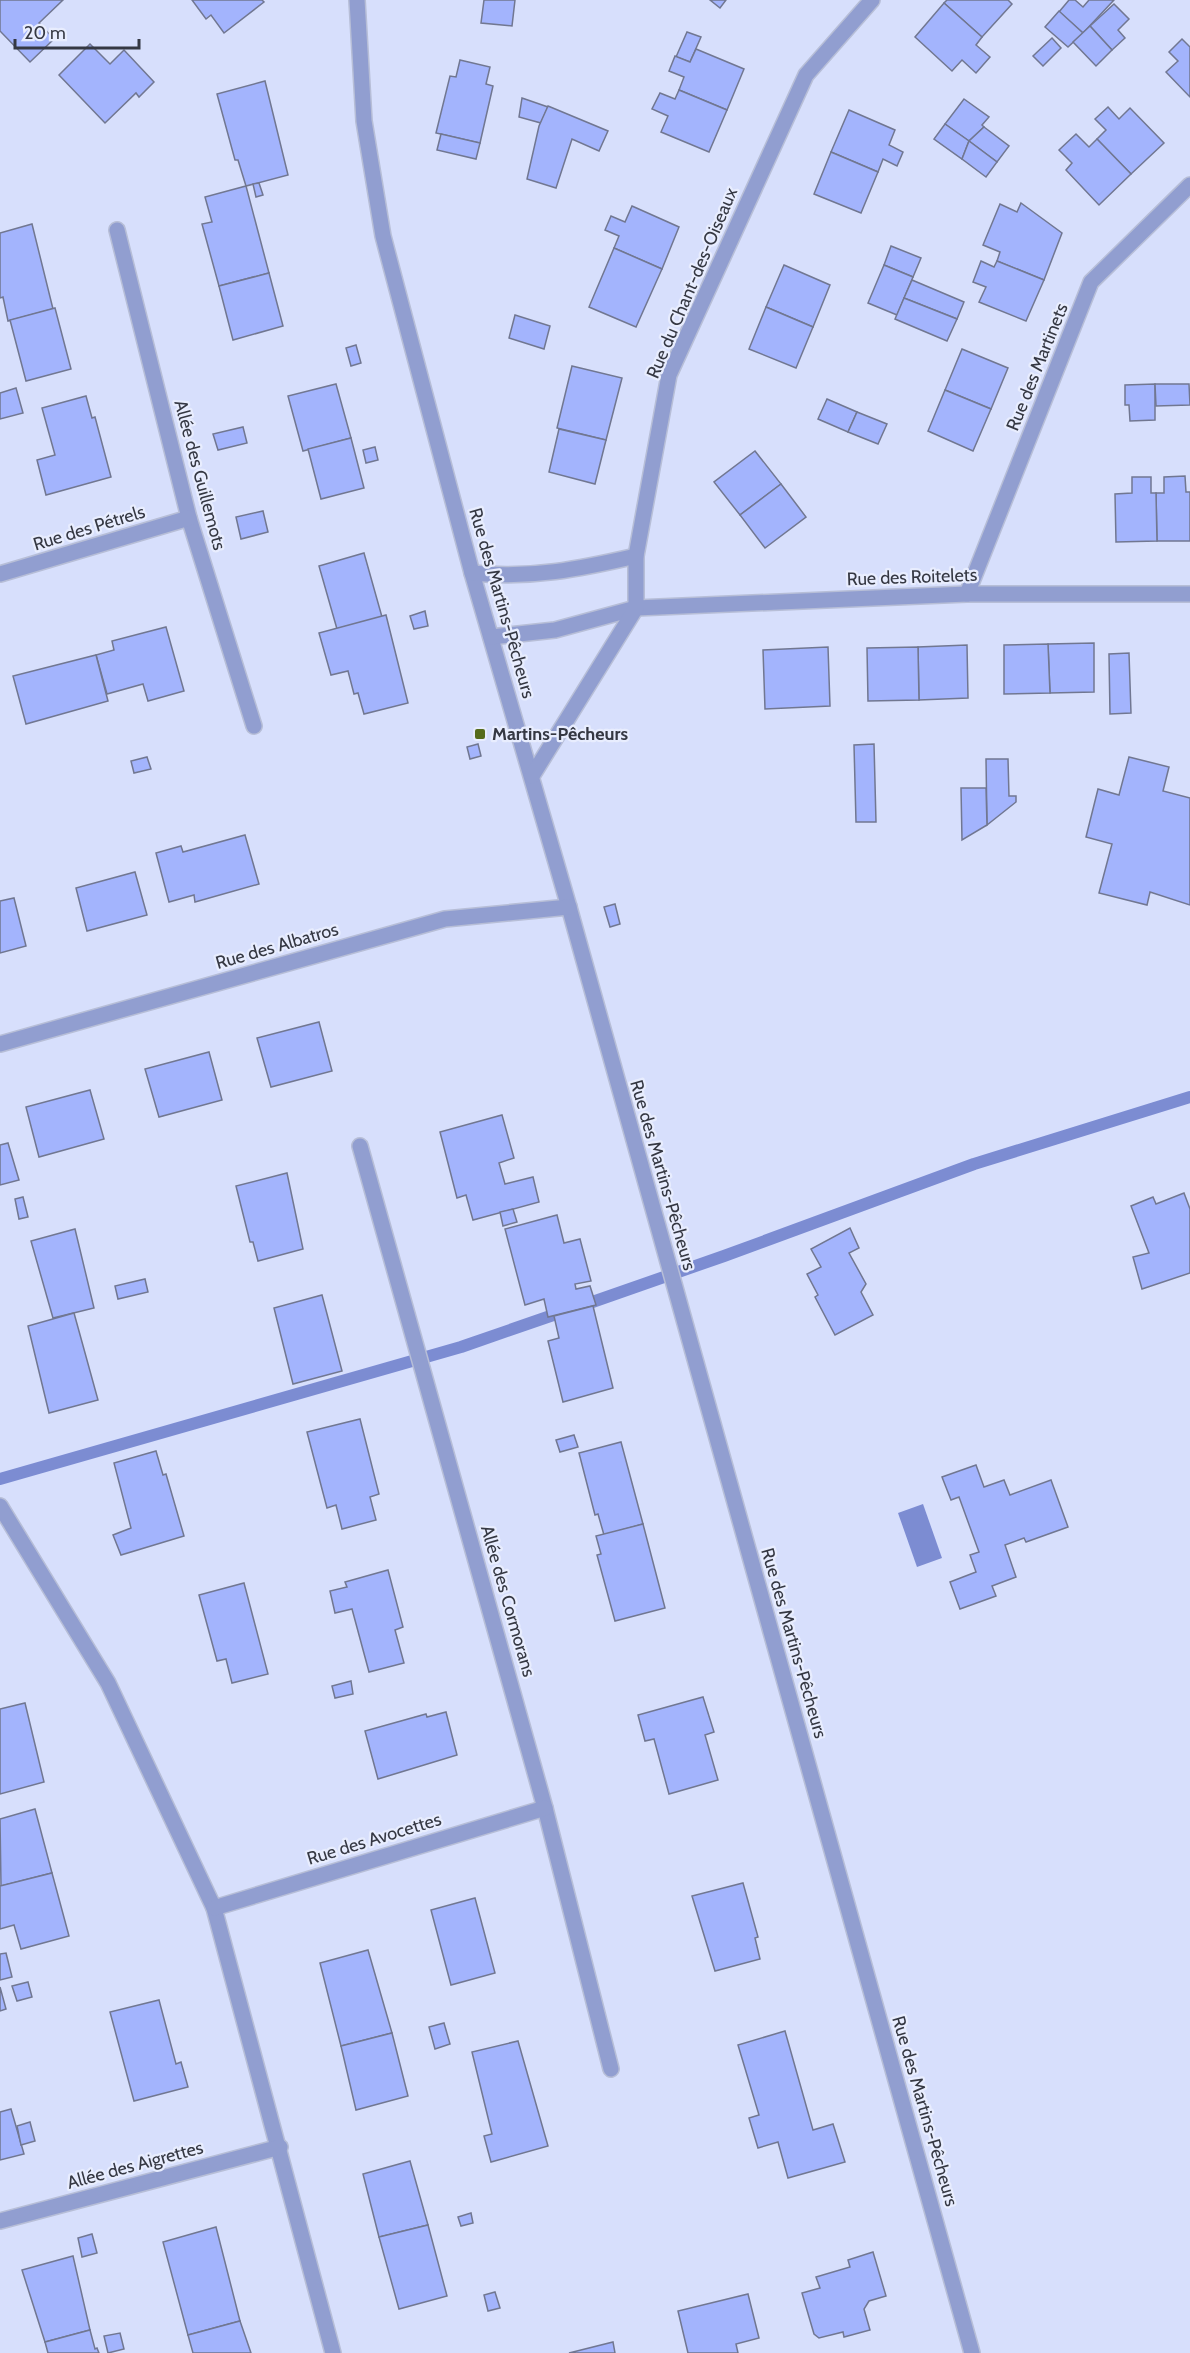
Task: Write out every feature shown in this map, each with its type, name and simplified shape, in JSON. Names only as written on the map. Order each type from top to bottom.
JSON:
[{"type":"street","name":"Rue des Martins-Pêcheurs","points":[[357,0],[364,121],[383,236],[472,573],[532,776],[972,2353]]},
{"type":"street","name":"Rue du Chant-des-Oiseaux","points":[[636,556],[669,375],[806,75],[872,0]]},
{"type":"street","name":"Rue des Martinets","points":[[967,594],[1091,282],[1188,190]]},
{"type":"street","name":"Allée des Guillemots","points":[[117,230],[189,518],[254,726]]},
{"type":"street","name":"Rue des Pétrels","points":[[0,574],[189,518]]},
{"type":"street","points":[[472,573],[500,576],[567,572],[636,556],[636,608],[532,776]]},
{"type":"street","name":"Rue des Roitelets","points":[[491,637],[555,630],[636,608],[967,594],[1190,594]]},
{"type":"street","name":"Rue des Albatros","points":[[0,1044],[445,919],[568,907]]},
{"type":"street","name":"Allée des Cormorans","points":[[360,1146],[545,1808],[611,2069]]},
{"type":"street","points":[[0,1506],[108,1683],[214,1908],[333,2353]]},
{"type":"street","name":"Rue des Avocettes","points":[[214,1908],[545,1808]]},
{"type":"street","name":"Allée des Aigrettes","points":[[0,2221],[280,2148]]},
{"type":"water","points":[[923,1504],[942,1558],[917,1567],[898,1513]]},
{"type":"building","points":[[0,0],[63,0],[39,23],[54,39],[30,62],[0,31]]},
{"type":"building","points":[[192,0],[262,0],[264,2],[224,33],[211,15],[206,19]]},
{"type":"building","points":[[484,0],[515,0],[512,26],[481,23]]},
{"type":"building","points":[[710,0],[726,0],[720,8]]},
{"type":"building","points":[[947,0],[1008,0],[1012,4],[982,37],[944,3]]},
{"type":"building","points":[[1069,0],[1075,0],[1083,7],[1089,0],[1114,0],[1083,33],[1059,12]]},
{"type":"building","points":[[944,3],[982,37],[976,45],[990,57],[976,73],[962,60],[952,71],[915,37]]},
{"type":"building","points":[[1114,4],[1129,19],[1118,30],[1125,38],[1112,50],[1090,26]]},
{"type":"building","points":[[1059,11],[1083,33],[1068,47],[1045,27]]},
{"type":"building","points":[[1090,26],[1112,50],[1096,66],[1073,42]]},
{"type":"building","points":[[687,32],[701,37],[690,62],[676,57]]},
{"type":"building","points":[[1052,38],[1061,48],[1043,66],[1033,56]]},
{"type":"building","points":[[1182,39],[1190,47],[1190,97],[1166,72],[1178,61],[1169,52]]},
{"type":"building","points":[[90,44],[110,64],[124,50],[154,82],[139,97],[136,93],[105,123],[59,75]]},
{"type":"building","points":[[696,49],[744,69],[727,110],[679,90],[684,77],[669,71],[675,56],[690,62]]},
{"type":"building","points":[[460,60],[490,67],[486,84],[493,86],[480,143],[436,133],[450,76],[456,77]]},
{"type":"building","points":[[265,81],[288,175],[246,186],[238,160],[235,160],[217,94]]},
{"type":"building","points":[[679,90],[727,110],[709,152],[661,132],[668,116],[652,109],[660,93],[675,99]]},
{"type":"building","points":[[522,98],[548,107],[541,123],[519,117]]},
{"type":"building","points":[[964,99],[989,117],[982,125],[984,127],[969,141],[945,124]]},
{"type":"building","points":[[548,106],[608,131],[599,151],[572,139],[556,188],[527,179],[539,126]]},
{"type":"building","points":[[1108,107],[1119,119],[1130,108],[1164,143],[1131,174],[1097,139],[1106,130],[1095,119]]},
{"type":"building","points":[[849,110],[895,130],[889,145],[903,152],[897,166],[883,159],[878,172],[831,152]]},
{"type":"building","points":[[945,124],[969,141],[962,159],[934,139]]},
{"type":"building","points":[[984,127],[1009,146],[997,162],[969,141]]},
{"type":"building","points":[[441,134],[480,143],[476,159],[437,150]]},
{"type":"building","points":[[1076,134],[1089,147],[1097,139],[1131,174],[1099,205],[1066,170],[1072,163],[1059,150]]},
{"type":"building","points":[[969,141],[997,162],[986,177],[962,159]]},
{"type":"building","points":[[831,152],[878,172],[861,213],[814,194]]},
{"type":"building","points":[[259,183],[263,195],[256,197],[253,184]]},
{"type":"building","points":[[246,186],[269,273],[219,286],[202,224],[212,222],[205,197]]},
{"type":"building","points":[[1021,203],[1062,233],[1044,280],[997,261],[1000,252],[983,245],[1000,204],[1017,212]]},
{"type":"building","points":[[632,206],[679,227],[662,269],[614,248],[619,236],[605,230],[611,216],[625,222]]},
{"type":"building","points":[[32,224],[53,309],[8,321],[3,297],[0,298],[0,233]]},
{"type":"building","points":[[891,246],[921,258],[913,277],[884,265]]},
{"type":"building","points":[[614,248],[662,269],[636,327],[589,307]]},
{"type":"building","points":[[981,261],[994,267],[997,261],[1044,280],[1026,321],[979,302],[986,287],[973,282]]},
{"type":"building","points":[[784,265],[830,285],[813,327],[766,307]]},
{"type":"building","points":[[884,265],[913,277],[897,315],[868,303]]},
{"type":"building","points":[[269,273],[283,326],[233,340],[219,286]]},
{"type":"building","points":[[912,280],[964,302],[957,319],[904,298]]},
{"type":"building","points":[[904,298],[957,319],[947,341],[895,319]]},
{"type":"building","points":[[766,307],[813,327],[796,368],[749,349]]},
{"type":"building","points":[[55,308],[71,369],[26,381],[10,320]]},
{"type":"building","points":[[515,315],[550,326],[544,349],[509,338]]},
{"type":"building","points":[[356,345],[361,363],[351,366],[346,348]]},
{"type":"building","points":[[962,349],[1008,368],[991,409],[945,390]]},
{"type":"building","points":[[572,366],[622,378],[606,440],[557,428]]},
{"type":"building","points":[[336,384],[351,438],[303,451],[288,396]]},
{"type":"building","points":[[1155,384],[1155,420],[1130,421],[1129,405],[1125,405],[1125,385]]},
{"type":"building","points":[[1155,384],[1189,384],[1190,405],[1156,406]]},
{"type":"building","points":[[16,388],[23,413],[0,419],[0,393]]},
{"type":"building","points":[[945,390],[991,409],[973,451],[928,431]]},
{"type":"building","points":[[86,396],[92,418],[95,417],[111,477],[46,495],[37,460],[55,455],[42,408]]},
{"type":"building","points":[[827,399],[857,412],[848,432],[818,419]]},
{"type":"building","points":[[857,412],[887,424],[878,444],[848,432]]},
{"type":"building","points":[[243,427],[247,443],[218,450],[213,434]]},
{"type":"building","points":[[559,429],[606,440],[595,484],[549,472]]},
{"type":"building","points":[[351,438],[364,488],[321,499],[308,449]]},
{"type":"building","points":[[375,447],[378,460],[366,463],[363,450]]},
{"type":"building","points":[[755,451],[781,484],[740,515],[714,482]]},
{"type":"building","points":[[1185,476],[1186,492],[1190,492],[1190,541],[1157,541],[1156,493],[1164,493],[1164,477]]},
{"type":"building","points":[[1132,477],[1151,477],[1151,493],[1156,493],[1157,541],[1116,542],[1115,494],[1132,493]]},
{"type":"building","points":[[781,484],[806,517],[765,548],[740,515]]},
{"type":"building","points":[[263,511],[268,532],[241,539],[236,517]]},
{"type":"building","points":[[364,553],[382,617],[337,629],[319,566]]},
{"type":"building","points":[[425,611],[428,626],[414,629],[410,616]]},
{"type":"building","points":[[386,615],[408,703],[364,714],[358,693],[354,694],[348,671],[331,675],[319,633]]},
{"type":"building","points":[[166,627],[184,691],[148,701],[143,684],[107,694],[96,655],[114,650],[112,641]]},
{"type":"building","points":[[1094,643],[1094,692],[1050,693],[1048,644]]},
{"type":"building","points":[[1048,644],[1050,693],[1004,694],[1004,645]]},
{"type":"building","points":[[967,645],[968,698],[919,700],[918,647]]},
{"type":"building","points":[[828,647],[830,706],[765,709],[763,650]]},
{"type":"building","points":[[918,647],[919,700],[868,701],[867,648]]},
{"type":"building","points":[[1129,653],[1131,713],[1110,714],[1109,654]]},
{"type":"building","points":[[96,655],[108,701],[26,724],[13,676]]},
{"type":"building","points":[[478,744],[481,756],[470,759],[467,747]]},
{"type":"building","points":[[874,744],[876,822],[856,822],[854,745]]},
{"type":"building","points":[[147,757],[151,769],[134,773],[131,761]]},
{"type":"building","points":[[1129,757],[1169,767],[1163,791],[1190,798],[1190,905],[1150,892],[1147,905],[1099,893],[1112,844],[1086,837],[1098,789],[1119,795]]},
{"type":"building","points":[[986,759],[1008,759],[1009,796],[1016,796],[1016,802],[987,825]]},
{"type":"building","points":[[961,788],[986,788],[987,825],[962,840]]},
{"type":"building","points":[[245,835],[259,884],[195,902],[194,895],[169,902],[156,853],[181,846],[183,852]]},
{"type":"building","points":[[135,872],[147,915],[87,931],[76,888]]},
{"type":"building","points":[[14,898],[26,946],[0,953],[0,901]]},
{"type":"building","points":[[615,904],[620,924],[610,927],[604,907]]},
{"type":"building","points":[[319,1022],[332,1071],[271,1087],[257,1038]]},
{"type":"building","points":[[209,1052],[222,1100],[159,1117],[145,1069]]},
{"type":"building","points":[[90,1090],[104,1139],[39,1157],[26,1107]]},
{"type":"building","points":[[502,1115],[514,1158],[499,1163],[505,1184],[533,1177],[539,1202],[473,1220],[466,1195],[457,1198],[440,1132]]},
{"type":"building","points":[[8,1143],[19,1180],[0,1185],[0,1145]]},
{"type":"building","points":[[287,1173],[303,1249],[258,1261],[253,1242],[250,1242],[236,1186]]},
{"type":"building","points":[[1184,1193],[1190,1209],[1190,1273],[1142,1289],[1133,1257],[1149,1253],[1131,1206],[1153,1197],[1156,1204]]},
{"type":"building","points":[[23,1197],[28,1217],[19,1219],[15,1199]]},
{"type":"building","points":[[513,1209],[517,1222],[503,1226],[500,1212]]},
{"type":"building","points":[[557,1215],[564,1243],[580,1239],[591,1281],[575,1284],[576,1289],[590,1286],[596,1305],[548,1317],[544,1299],[525,1305],[505,1229]]},
{"type":"building","points":[[850,1228],[859,1248],[849,1253],[866,1284],[861,1292],[873,1315],[835,1335],[815,1297],[818,1295],[807,1274],[821,1267],[811,1249]]},
{"type":"building","points":[[75,1229],[94,1308],[53,1318],[31,1241]]},
{"type":"building","points":[[145,1279],[148,1292],[118,1299],[115,1286]]},
{"type":"building","points":[[322,1295],[342,1371],[293,1384],[274,1308]]},
{"type":"building","points":[[593,1306],[613,1388],[563,1402],[548,1341],[559,1338],[554,1316]]},
{"type":"building","points":[[74,1313],[98,1400],[49,1413],[28,1326]]},
{"type":"building","points":[[360,1419],[379,1494],[370,1497],[376,1520],[342,1529],[336,1505],[327,1508],[307,1432]]},
{"type":"building","points":[[574,1435],[578,1447],[560,1452],[556,1440]]},
{"type":"building","points":[[621,1442],[643,1524],[604,1535],[598,1514],[595,1515],[579,1453]]},
{"type":"building","points":[[156,1451],[163,1475],[166,1474],[184,1536],[121,1555],[113,1535],[131,1528],[114,1463]]},
{"type":"building","points":[[976,1465],[984,1487],[1004,1480],[1010,1495],[1051,1480],[1068,1527],[1026,1542],[1024,1538],[1005,1545],[1016,1577],[992,1586],[996,1596],[960,1609],[950,1582],[976,1572],[970,1555],[979,1552],[959,1497],[951,1500],[942,1477]]},
{"type":"building","points":[[643,1524],[665,1608],[615,1621],[597,1555],[601,1554],[596,1536]]},
{"type":"building","points":[[388,1570],[403,1627],[395,1630],[404,1663],[369,1672],[352,1609],[335,1613],[330,1591],[347,1587],[345,1582]]},
{"type":"building","points":[[244,1583],[268,1674],[232,1683],[226,1659],[217,1661],[199,1595]]},
{"type":"building","points":[[351,1681],[353,1694],[335,1698],[332,1686]]},
{"type":"building","points":[[703,1697],[714,1732],[705,1735],[718,1780],[669,1794],[654,1739],[645,1741],[638,1715]]},
{"type":"building","points":[[25,1703],[44,1782],[0,1794],[0,1709]]},
{"type":"building","points":[[446,1712],[457,1755],[378,1779],[365,1731],[426,1714],[427,1717]]},
{"type":"building","points":[[35,1809],[52,1873],[1,1886],[0,1819]]},
{"type":"building","points":[[52,1873],[69,1936],[21,1949],[14,1925],[0,1929],[0,1886]]},
{"type":"building","points":[[743,1883],[758,1937],[755,1938],[760,1959],[715,1971],[692,1896]]},
{"type":"building","points":[[475,1898],[495,1973],[451,1985],[431,1910]]},
{"type":"building","points":[[368,1950],[392,2033],[341,2046],[320,1963]]},
{"type":"building","points":[[6,1953],[12,1977],[0,1980],[0,1954]]},
{"type":"building","points":[[28,1982],[32,1997],[17,2001],[12,1986]]},
{"type":"building","points":[[0,1987],[6,2009],[0,2011]]},
{"type":"building","points":[[159,2000],[176,2064],[181,2062],[188,2087],[134,2101],[110,2012]]},
{"type":"building","points":[[444,2023],[450,2044],[435,2049],[429,2027]]},
{"type":"building","points":[[785,2031],[813,2130],[833,2124],[845,2162],[788,2178],[778,2142],[758,2148],[749,2118],[759,2115],[738,2045]]},
{"type":"building","points":[[392,2033],[408,2096],[356,2110],[341,2046]]},
{"type":"building","points":[[518,2041],[548,2146],[491,2162],[484,2136],[492,2134],[472,2052]]},
{"type":"building","points":[[11,2109],[24,2154],[0,2160],[0,2112]]},
{"type":"building","points":[[30,2122],[35,2141],[21,2145],[17,2126]]},
{"type":"building","points":[[410,2161],[428,2225],[379,2237],[363,2174]]},
{"type":"building","points":[[471,2213],[473,2223],[461,2226],[458,2217]]},
{"type":"building","points":[[428,2225],[447,2296],[399,2309],[379,2237]]},
{"type":"building","points":[[216,2227],[240,2321],[188,2335],[163,2242]]},
{"type":"building","points":[[92,2234],[97,2253],[82,2257],[78,2238]]},
{"type":"building","points":[[873,2252],[886,2296],[869,2301],[864,2309],[870,2330],[844,2337],[843,2332],[819,2338],[814,2334],[802,2293],[820,2288],[816,2277],[850,2267],[848,2260]]},
{"type":"building","points":[[73,2256],[90,2330],[45,2342],[22,2270]]},
{"type":"building","points":[[495,2292],[500,2308],[488,2311],[484,2295]]},
{"type":"building","points":[[748,2294],[759,2338],[736,2344],[738,2353],[688,2353],[678,2311]]},
{"type":"building","points":[[240,2321],[251,2353],[193,2353],[188,2335]]},
{"type":"building","points":[[90,2330],[95,2349],[97,2348],[99,2353],[48,2353],[45,2342]]},
{"type":"building","points":[[120,2333],[124,2349],[108,2353],[104,2336]]},
{"type":"building","points":[[613,2342],[615,2353],[569,2353]]},
{"type":"waterway","points":[[581,1306],[974,1164],[1190,1097]]},
{"type":"waterway","points":[[0,1479],[461,1347],[562,1312]]},
{"type":"place","name":"Martins-Pêcheurs","points":[[480,734]]}]
